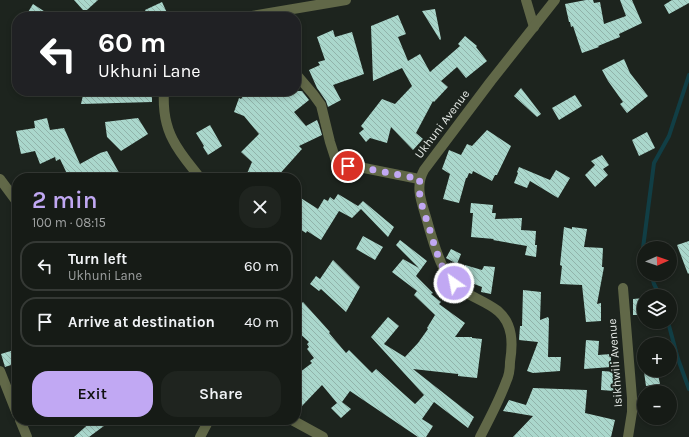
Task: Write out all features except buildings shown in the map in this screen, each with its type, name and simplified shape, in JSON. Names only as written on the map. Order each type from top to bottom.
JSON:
[{"type":"street","points":[[275,12],[344,0]]},
{"type":"street","points":[[526,0],[534,27]]},
{"type":"street","name":"Ukhuni Avenue","points":[[420,179],[424,170],[491,81],[555,0]]},
{"type":"street","points":[[301,80],[321,105],[338,167],[359,167],[420,179],[419,188],[422,207],[443,268],[449,278],[460,290],[497,311],[510,328],[512,350],[509,375],[480,437]]},
{"type":"street","points":[[164,96],[168,129],[179,150],[196,173]]},
{"type":"street","points":[[0,179],[12,195]]},
{"type":"street","name":"Isikhwili Avenue","points":[[623,288],[632,398],[632,412],[628,437]]},
{"type":"street","points":[[0,371],[12,401]]},
{"type":"street","points":[[22,425],[27,437]]},
{"type":"street","points":[[200,437],[206,425]]},
{"type":"street","points":[[301,425],[323,437]]},
{"type":"waterway","points":[[644,241],[654,163],[669,136],[689,75]]},
{"type":"waterway","points":[[653,281],[656,289]]},
{"type":"waterway","points":[[670,329],[678,359],[689,389]]},
{"type":"route","points":[[348,166],[420,179],[419,188],[422,207],[434,244],[443,268],[454,283]]}]
